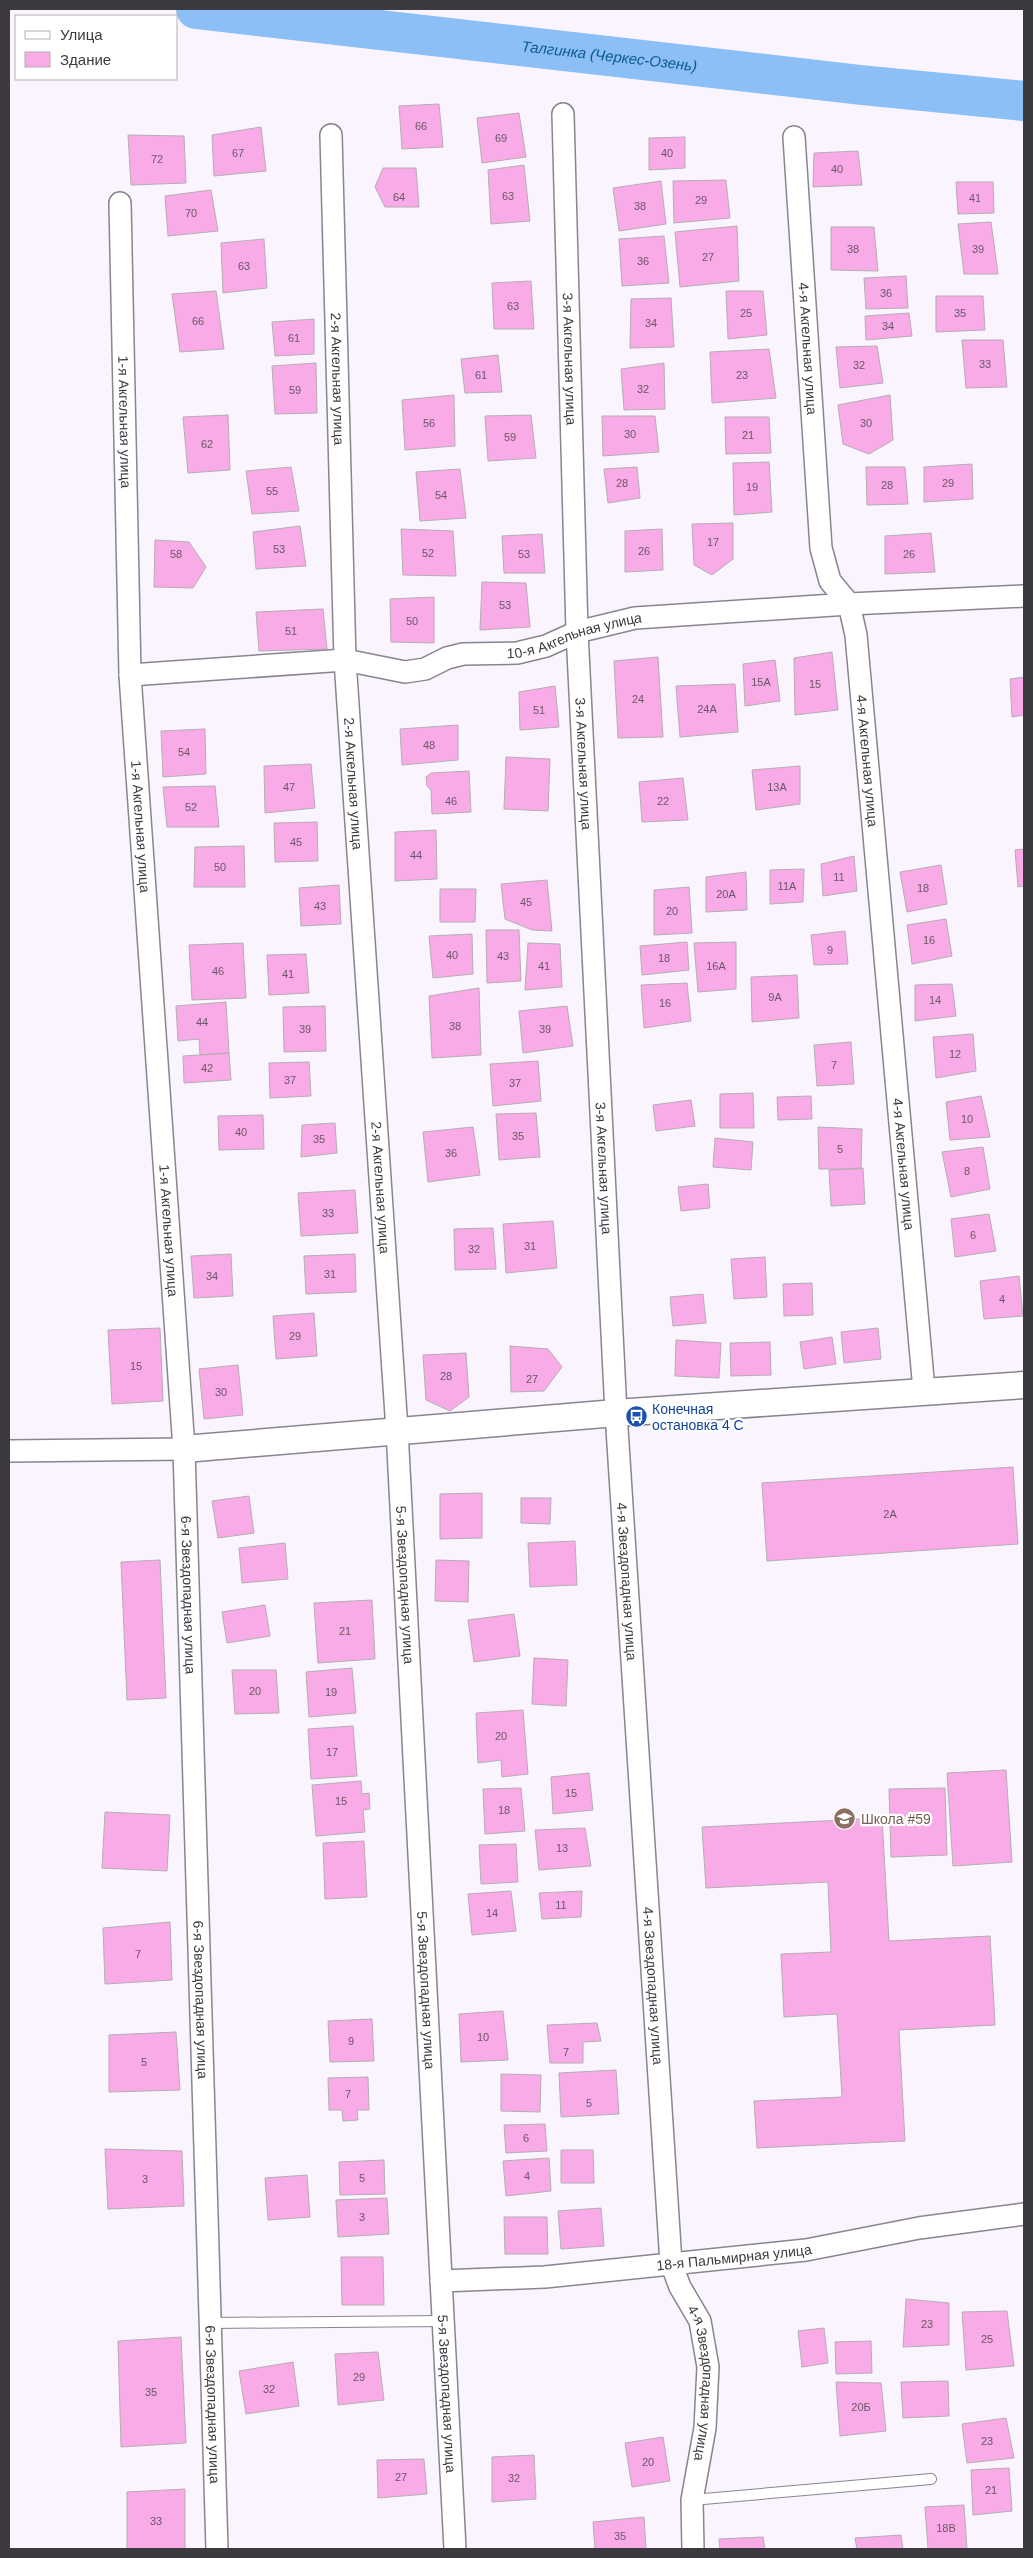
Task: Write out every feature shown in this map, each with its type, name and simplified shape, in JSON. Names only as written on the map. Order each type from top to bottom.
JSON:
[{"type":"street","name":"3-я Акгельная улица","points":[[563,114],[577,632],[616,1413]]},
{"type":"street","name":"2-я Акгельная улица","points":[[331,135],[345,660],[397,1430]]},
{"type":"street","name":"4-я Акгельная улица","points":[[794,137],[821,548],[830,581],[849,604],[860,674],[924,1390]]},
{"type":"street","name":"1-я Акгельная улица","points":[[120,203],[130,676],[184,1449]]},
{"type":"street","name":"10-я Акгельная улица","points":[[130,676],[345,660],[405,672],[425,669],[447,658],[463,654],[517,653],[546,646],[577,632],[635,618],[849,604],[1024,596]]},
{"type":"street","points":[[9,1452],[184,1449],[616,1413],[924,1390],[1024,1385]]},
{"type":"street","name":"4-я Звездопадная улица","points":[[616,1413],[671,2263],[680,2287],[700,2322],[708,2366],[704,2428],[692,2500],[693,2549]]},
{"type":"street","name":"5-я Звездопадная улица","points":[[397,1430],[455,2549]]},
{"type":"street","name":"6-я Звездопадная улица","points":[[184,1449],[217,2549]]},
{"type":"street","name":"18-я Пальмирная улица","points":[[441,2281],[544,2277],[806,2250],[919,2228],[1024,2214]]},
{"type":"lane","points":[[211,2323],[443,2321]]},
{"type":"lane","points":[[692,2500],[931,2478]]},
{"type":"building","points":[[439,104],[443,147],[402,149],[399,106]]},
{"type":"building","points":[[519,113],[526,157],[482,163],[477,118]]},
{"type":"building","points":[[261,127],[266,171],[214,176],[212,135]]},
{"type":"building","points":[[128,135],[184,136],[186,183],[131,185]]},
{"type":"building","points":[[685,137],[685,168],[649,170],[649,138]]},
{"type":"building","points":[[858,151],[862,185],[813,187],[814,153]]},
{"type":"building","points":[[524,165],[530,221],[491,224],[488,170]]},
{"type":"building","points":[[383,168],[416,168],[419,207],[385,207],[375,187]]},
{"type":"building","points":[[726,180],[730,218],[674,223],[673,181]]},
{"type":"building","points":[[661,181],[666,224],[619,231],[613,188]]},
{"type":"building","points":[[956,182],[993,182],[994,213],[958,214]]},
{"type":"building","points":[[211,190],[218,231],[168,236],[165,196]]},
{"type":"building","points":[[991,222],[998,274],[964,274],[958,224]]},
{"type":"building","points":[[737,226],[739,281],[680,287],[675,232]]},
{"type":"building","points":[[831,227],[874,227],[878,271],[831,270]]},
{"type":"building","points":[[664,236],[669,283],[622,286],[619,239]]},
{"type":"building","points":[[264,239],[267,288],[223,293],[221,243]]},
{"type":"building","points":[[906,276],[908,308],[866,309],[864,278]]},
{"type":"building","points":[[531,281],[534,329],[494,329],[492,283]]},
{"type":"building","points":[[216,291],[224,349],[180,352],[172,294]]},
{"type":"building","points":[[726,291],[763,291],[767,335],[728,339]]},
{"type":"building","points":[[936,296],[983,296],[985,330],[936,332]]},
{"type":"building","points":[[671,298],[674,347],[630,348],[631,299]]},
{"type":"building","points":[[909,313],[912,336],[866,340],[865,316]]},
{"type":"building","points":[[314,319],[314,354],[275,356],[272,322]]},
{"type":"building","points":[[962,340],[1003,340],[1007,387],[966,388]]},
{"type":"building","points":[[877,346],[883,383],[840,388],[836,347]]},
{"type":"building","points":[[769,349],[776,398],[712,403],[710,352]]},
{"type":"building","points":[[498,355],[502,392],[465,393],[461,359]]},
{"type":"building","points":[[316,363],[317,413],[275,414],[272,366]]},
{"type":"building","points":[[664,363],[665,409],[624,410],[621,369]]},
{"type":"building","points":[[454,395],[455,446],[405,450],[402,400]]},
{"type":"building","points":[[890,395],[893,440],[869,454],[843,444],[838,405]]},
{"type":"building","points":[[228,415],[230,470],[188,473],[183,417]]},
{"type":"building","points":[[531,415],[536,458],[488,461],[485,416]]},
{"type":"building","points":[[602,416],[655,416],[659,452],[603,456]]},
{"type":"building","points":[[725,417],[769,417],[771,453],[726,454]]},
{"type":"building","points":[[769,462],[772,512],[734,515],[733,463]]},
{"type":"building","points":[[972,464],[973,499],[924,502],[924,467]]},
{"type":"building","points":[[291,467],[299,511],[252,514],[246,471]]},
{"type":"building","points":[[637,467],[640,498],[608,503],[604,469]]},
{"type":"building","points":[[866,467],[905,467],[908,504],[867,505]]},
{"type":"building","points":[[460,469],[466,518],[420,521],[416,472]]},
{"type":"building","points":[[733,523],[733,559],[712,575],[694,565],[692,524]]},
{"type":"building","points":[[300,526],[306,566],[256,569],[253,532]]},
{"type":"building","points":[[401,529],[453,531],[456,576],[403,575]]},
{"type":"building","points":[[662,529],[663,570],[625,572],[625,531]]},
{"type":"building","points":[[931,533],[935,572],[885,574],[885,536]]},
{"type":"building","points":[[542,534],[545,573],[504,573],[502,536]]},
{"type":"building","points":[[155,540],[189,542],[206,567],[193,588],[154,587]]},
{"type":"building","points":[[482,582],[526,583],[530,627],[480,630]]},
{"type":"building","points":[[434,597],[434,643],[391,642],[390,599]]},
{"type":"building","points":[[323,609],[327,649],[259,651],[256,612]]},
{"type":"building","points":[[832,652],[838,710],[795,715],[794,658]]},
{"type":"building","points":[[658,657],[663,737],[618,738],[614,661]]},
{"type":"building","points":[[775,660],[780,701],[745,706],[743,664]]},
{"type":"building","points":[[1024,677],[1024,715],[1012,717],[1010,679]]},
{"type":"building","points":[[735,684],[738,732],[680,737],[676,686]]},
{"type":"building","points":[[555,686],[559,727],[520,730],[519,692]]},
{"type":"building","points":[[458,725],[458,760],[402,765],[400,729]]},
{"type":"building","points":[[205,729],[206,774],[163,777],[161,731]]},
{"type":"building","points":[[506,757],[550,759],[548,811],[504,809]]},
{"type":"building","points":[[311,764],[315,808],[265,813],[264,766]]},
{"type":"building","points":[[800,766],[800,804],[756,810],[752,770]]},
{"type":"building","points":[[469,771],[471,812],[432,814],[431,790],[427,786],[426,777],[431,773]]},
{"type":"building","points":[[683,778],[688,820],[642,822],[639,782]]},
{"type":"building","points":[[215,786],[219,827],[167,827],[163,787]]},
{"type":"building","points":[[317,822],[318,861],[275,862],[274,823]]},
{"type":"building","points":[[436,830],[437,879],[395,881],[395,832]]},
{"type":"building","points":[[244,846],[245,887],[194,887],[195,847]]},
{"type":"building","points":[[1024,849],[1024,886],[1018,887],[1015,850]]},
{"type":"building","points":[[854,856],[857,891],[823,896],[821,864]]},
{"type":"building","points":[[941,865],[947,904],[907,912],[900,872]]},
{"type":"building","points":[[804,869],[803,902],[770,904],[770,870]]},
{"type":"building","points":[[746,872],[747,910],[706,912],[706,877]]},
{"type":"building","points":[[547,880],[552,931],[532,930],[505,919],[501,884]]},
{"type":"building","points":[[339,885],[341,924],[301,926],[299,888]]},
{"type":"building","points":[[689,887],[692,933],[654,935],[654,890]]},
{"type":"building","points":[[440,889],[476,889],[475,922],[440,922]]},
{"type":"building","points":[[946,919],[952,956],[912,964],[907,925]]},
{"type":"building","points":[[486,930],[519,930],[521,981],[487,983]]},
{"type":"building","points":[[845,931],[848,964],[814,965],[811,935]]},
{"type":"building","points":[[472,934],[473,974],[433,978],[429,936]]},
{"type":"building","points":[[687,942],[689,970],[642,975],[640,946]]},
{"type":"building","points":[[736,942],[736,989],[698,992],[694,943]]},
{"type":"building","points":[[243,943],[246,998],[192,1000],[189,945]]},
{"type":"building","points":[[528,943],[560,944],[562,987],[525,990]]},
{"type":"building","points":[[306,954],[309,993],[269,995],[267,955]]},
{"type":"building","points":[[797,975],[799,1018],[752,1022],[751,977]]},
{"type":"building","points":[[687,983],[691,1021],[644,1028],[641,985]]},
{"type":"building","points":[[952,984],[956,1016],[915,1021],[915,985]]},
{"type":"building","points":[[479,988],[481,1055],[432,1058],[429,996]]},
{"type":"building","points":[[226,1002],[229,1053],[200,1055],[199,1039],[178,1041],[176,1006]]},
{"type":"building","points":[[325,1006],[326,1051],[284,1052],[283,1007]]},
{"type":"building","points":[[567,1006],[573,1046],[523,1053],[519,1011]]},
{"type":"building","points":[[973,1034],[976,1071],[936,1078],[933,1037]]},
{"type":"building","points":[[851,1042],[854,1084],[817,1086],[814,1045]]},
{"type":"building","points":[[229,1053],[231,1080],[184,1083],[183,1056]]},
{"type":"building","points":[[538,1061],[541,1101],[493,1106],[490,1064]]},
{"type":"building","points":[[309,1062],[311,1096],[270,1098],[269,1063]]},
{"type":"building","points":[[753,1093],[754,1128],[720,1128],[720,1094]]},
{"type":"building","points":[[811,1096],[812,1119],[778,1120],[777,1097]]},
{"type":"building","points":[[981,1096],[990,1137],[950,1140],[946,1102]]},
{"type":"building","points":[[691,1100],[695,1126],[656,1131],[653,1105]]},
{"type":"building","points":[[536,1113],[540,1157],[499,1160],[496,1114]]},
{"type":"building","points":[[263,1115],[264,1149],[219,1150],[218,1116]]},
{"type":"building","points":[[335,1123],[337,1153],[301,1157],[302,1125]]},
{"type":"building","points":[[473,1127],[480,1175],[428,1182],[423,1132]]},
{"type":"building","points":[[818,1127],[862,1129],[861,1169],[819,1169]]},
{"type":"building","points":[[715,1138],[753,1142],[751,1170],[713,1167]]},
{"type":"building","points":[[983,1147],[990,1189],[951,1197],[942,1152]]},
{"type":"building","points":[[863,1168],[865,1204],[831,1206],[829,1170]]},
{"type":"building","points":[[708,1184],[710,1208],[681,1211],[678,1187]]},
{"type":"building","points":[[355,1190],[358,1233],[301,1236],[298,1193]]},
{"type":"building","points":[[989,1214],[996,1251],[955,1257],[951,1219]]},
{"type":"building","points":[[553,1221],[557,1268],[506,1273],[503,1224]]},
{"type":"building","points":[[493,1228],[496,1269],[455,1270],[454,1229]]},
{"type":"building","points":[[231,1254],[233,1296],[194,1298],[191,1256]]},
{"type":"building","points":[[355,1254],[356,1292],[306,1294],[304,1256]]},
{"type":"building","points":[[765,1257],[767,1297],[734,1299],[731,1259]]},
{"type":"building","points":[[1019,1276],[1023,1316],[984,1319],[980,1281]]},
{"type":"building","points":[[812,1283],[813,1315],[784,1316],[783,1284]]},
{"type":"building","points":[[703,1294],[706,1323],[673,1326],[670,1297]]},
{"type":"building","points":[[314,1313],[317,1356],[276,1359],[273,1316]]},
{"type":"building","points":[[160,1328],[163,1401],[112,1404],[108,1330]]},
{"type":"building","points":[[878,1328],[881,1359],[844,1363],[841,1332]]},
{"type":"building","points":[[832,1337],[836,1364],[804,1369],[800,1342]]},
{"type":"building","points":[[676,1340],[721,1343],[719,1378],[675,1376]]},
{"type":"building","points":[[770,1342],[771,1375],[731,1376],[730,1343]]},
{"type":"building","points":[[510,1346],[548,1349],[562,1367],[544,1391],[511,1392]]},
{"type":"building","points":[[466,1353],[469,1397],[450,1411],[426,1400],[423,1355]]},
{"type":"building","points":[[238,1365],[243,1415],[204,1419],[199,1369]]},
{"type":"building","points":[[1013,1467],[1018,1544],[767,1561],[762,1483]]},
{"type":"building","points":[[482,1493],[482,1538],[440,1539],[440,1494]]},
{"type":"building","points":[[249,1496],[254,1533],[218,1538],[212,1501]]},
{"type":"building","points":[[521,1498],[551,1498],[550,1524],[521,1523]]},
{"type":"building","points":[[575,1541],[577,1585],[530,1587],[528,1543]]},
{"type":"building","points":[[285,1543],[288,1579],[242,1583],[239,1548]]},
{"type":"building","points":[[160,1560],[166,1698],[127,1700],[121,1562]]},
{"type":"building","points":[[436,1560],[469,1561],[468,1602],[435,1601]]},
{"type":"building","points":[[372,1600],[375,1659],[318,1663],[314,1603]]},
{"type":"building","points":[[265,1605],[270,1636],[227,1643],[222,1612]]},
{"type":"building","points":[[514,1614],[520,1656],[474,1662],[468,1620]]},
{"type":"building","points":[[534,1658],[568,1660],[566,1706],[532,1704]]},
{"type":"building","points":[[352,1668],[356,1713],[309,1717],[306,1672]]},
{"type":"building","points":[[232,1670],[276,1670],[279,1713],[235,1714]]},
{"type":"building","points":[[523,1710],[528,1774],[502,1777],[501,1760],[478,1763],[476,1713]]},
{"type":"building","points":[[353,1726],[357,1776],[311,1779],[308,1729]]},
{"type":"building","points":[[1006,1770],[1012,1862],[953,1866],[947,1773]]},
{"type":"building","points":[[589,1773],[593,1810],[553,1814],[551,1777]]},
{"type":"building","points":[[361,1781],[362,1794],[369,1793],[370,1809],[363,1810],[365,1832],[316,1836],[312,1785]]},
{"type":"building","points":[[521,1788],[525,1831],[485,1834],[483,1789]]},
{"type":"building","points":[[945,1788],[947,1855],[891,1857],[889,1789]]},
{"type":"building","points":[[105,1812],[170,1815],[167,1871],[102,1868]]},
{"type":"building","points":[[882,1818],[889,1941],[990,1936],[995,2025],[899,2030],[905,2141],[757,2148],[754,2101],[842,2097],[837,2014],[784,2017],[781,1954],[831,1952],[828,1882],[706,1888],[702,1827]]},
{"type":"building","points":[[585,1828],[591,1866],[539,1870],[535,1830]]},
{"type":"building","points":[[364,1841],[367,1897],[325,1899],[323,1843]]},
{"type":"building","points":[[516,1844],[518,1882],[481,1884],[479,1845]]},
{"type":"building","points":[[511,1891],[516,1931],[472,1935],[468,1894]]},
{"type":"building","points":[[582,1891],[581,1917],[542,1919],[539,1893]]},
{"type":"building","points":[[170,1922],[172,1980],[105,1984],[103,1928]]},
{"type":"building","points":[[503,2011],[508,2060],[461,2062],[459,2014]]},
{"type":"building","points":[[372,2019],[374,2061],[330,2062],[328,2021]]},
{"type":"building","points":[[597,2023],[601,2041],[583,2042],[583,2063],[550,2063],[547,2025]]},
{"type":"building","points":[[176,2032],[180,2090],[109,2092],[109,2035]]},
{"type":"building","points":[[616,2070],[619,2114],[561,2117],[559,2073]]},
{"type":"building","points":[[501,2074],[541,2075],[540,2112],[501,2111]]},
{"type":"building","points":[[368,2077],[369,2110],[357,2110],[358,2120],[343,2121],[342,2110],[329,2110],[328,2078]]},
{"type":"building","points":[[545,2124],[547,2151],[506,2153],[504,2125]]},
{"type":"building","points":[[105,2149],[182,2151],[184,2206],[108,2209]]},
{"type":"building","points":[[561,2150],[593,2150],[594,2183],[561,2183]]},
{"type":"building","points":[[549,2158],[551,2191],[506,2196],[503,2161]]},
{"type":"building","points":[[384,2160],[385,2194],[340,2195],[339,2162]]},
{"type":"building","points":[[307,2175],[310,2217],[268,2220],[265,2178]]},
{"type":"building","points":[[387,2198],[389,2234],[338,2237],[336,2200]]},
{"type":"building","points":[[601,2208],[604,2246],[561,2249],[558,2211]]},
{"type":"building","points":[[504,2217],[547,2217],[548,2254],[505,2254]]},
{"type":"building","points":[[341,2257],[383,2257],[384,2305],[342,2305]]},
{"type":"building","points":[[906,2299],[949,2303],[949,2345],[903,2347]]},
{"type":"building","points":[[1007,2311],[1014,2366],[966,2370],[962,2312]]},
{"type":"building","points":[[824,2328],[828,2363],[802,2367],[798,2331]]},
{"type":"building","points":[[181,2337],[186,2443],[121,2447],[118,2341]]},
{"type":"building","points":[[871,2341],[872,2373],[836,2374],[835,2342]]},
{"type":"building","points":[[378,2352],[384,2400],[338,2405],[335,2354]]},
{"type":"building","points":[[293,2362],[299,2406],[246,2414],[239,2371]]},
{"type":"building","points":[[948,2381],[949,2416],[903,2418],[901,2382]]},
{"type":"building","points":[[836,2382],[881,2383],[886,2431],[840,2436]]},
{"type":"building","points":[[1006,2418],[1014,2458],[967,2463],[962,2424]]},
{"type":"building","points":[[663,2437],[670,2481],[632,2487],[625,2443]]},
{"type":"building","points":[[534,2455],[536,2499],[492,2502],[492,2457]]},
{"type":"building","points":[[424,2459],[427,2494],[378,2498],[377,2460]]},
{"type":"building","points":[[1009,2468],[1012,2511],[973,2515],[971,2470]]},
{"type":"building","points":[[185,2489],[185,2549],[127,2549],[127,2492]]},
{"type":"building","points":[[964,2505],[967,2549],[928,2549],[925,2507]]},
{"type":"building","points":[[644,2517],[646,2549],[595,2549],[593,2522]]},
{"type":"building","points":[[901,2535],[903,2549],[857,2549],[855,2538]]},
{"type":"building","points":[[763,2537],[765,2549],[720,2549],[719,2539]]},
{"type":"waterway","name":"Талгинка (Черкес-Озень)","points":[[196,9],[861,85],[1024,101]]},
{"type":"place","name":"Конечная остановка 4 С","points":[[636,1417]]},
{"type":"place","name":"Школа #59","points":[[845,1819]]}]
